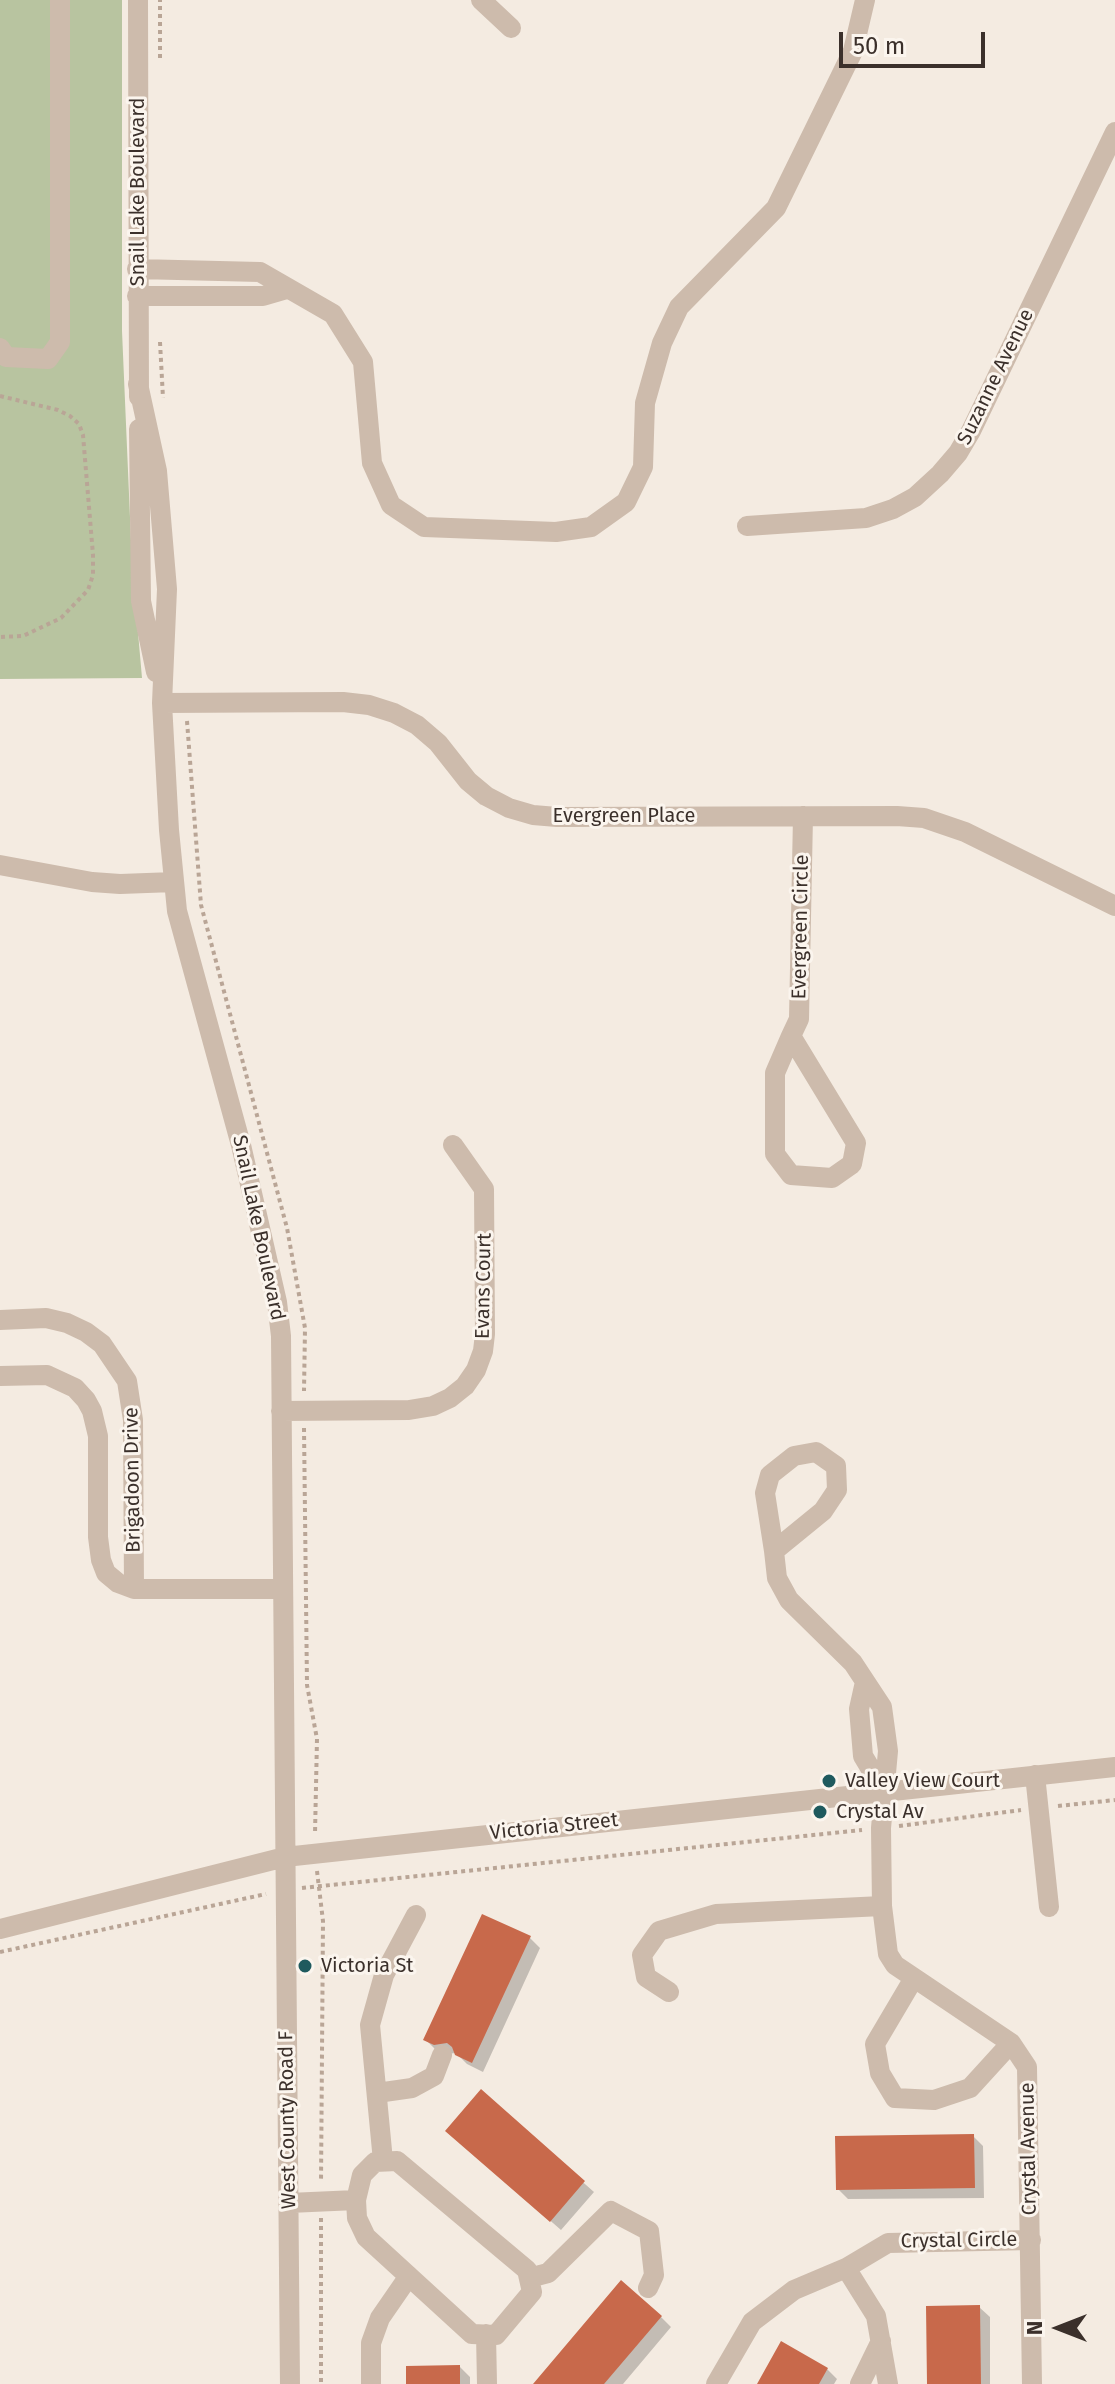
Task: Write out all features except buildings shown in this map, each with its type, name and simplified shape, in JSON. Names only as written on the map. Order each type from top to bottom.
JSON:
[{"type":"street","points":[[0,348],[6,357],[48,359],[60,342],[60,0]]},
{"type":"street","name":"Snail Lake Boulevard","points":[[138,0],[138,384],[157,471],[167,589],[162,703],[174,882],[183,936],[241,1145],[271,1272],[281,1336],[285,1857]]},
{"type":"street","points":[[481,0],[511,28]]},
{"type":"street","points":[[137,269],[260,272],[333,314],[363,362],[372,463],[391,505],[424,527],[556,532],[591,527],[626,502],[643,467],[645,403],[662,343],[679,307],[776,208],[853,51],[865,0]]},
{"type":"street","name":"Suzanne Avenue","points":[[747,526],[866,518],[915,497],[940,474],[971,431],[1115,132]]},
{"type":"street","points":[[137,296],[263,296],[287,289]]},
{"type":"street","name":"Evergreen Place","points":[[162,703],[343,702],[369,705],[417,725],[438,743],[468,781],[486,796],[509,808],[533,815],[924,818],[950,825],[1112,900]]},
{"type":"street","name":"Evergreen Circle","points":[[791,1036],[856,1143],[852,1164],[832,1178],[791,1175],[775,1154],[775,1073],[791,1036],[799,1019],[803,816]]},
{"type":"street","points":[[0,865],[92,882],[174,882]]},
{"type":"street","name":"Evans Court","points":[[281,1411],[409,1410],[433,1406],[465,1386],[476,1370],[485,1334],[484,1189],[453,1145]]},
{"type":"street","name":"Brigadoon Drive","points":[[0,1320],[46,1318],[86,1332],[102,1344],[127,1381],[133,1420],[134,1589],[118,1583],[106,1573],[101,1560],[98,1537],[98,1436],[86,1400],[75,1388],[47,1375],[0,1376]]},
{"type":"street","points":[[774,1551],[823,1511],[837,1490],[836,1466],[816,1452],[794,1456],[770,1475],[765,1493],[777,1578],[789,1600],[853,1663],[882,1707],[888,1751],[881,1828],[882,1906],[891,1961],[1011,2043],[970,2088],[934,2100],[895,2098],[880,2073],[875,2044],[914,1978]]},
{"type":"street","points":[[134,1589],[281,1589]]},
{"type":"street","name":"Victoria Street","points":[[0,1929],[285,1857],[1115,1767]]},
{"type":"street","points":[[1035,1775],[1049,1907]]},
{"type":"street","name":"West County Road F","points":[[285,1857],[290,2384]]},
{"type":"street","points":[[669,1992],[646,1977],[642,1955],[659,1931],[716,1914],[882,1906]]},
{"type":"street","points":[[383,2161],[370,2025],[384,1975],[416,1915]]},
{"type":"street","name":"Crystal Avenue","points":[[1011,2043],[1027,2067],[1032,2384]]},
{"type":"street","points":[[377,2093],[412,2088],[434,2076],[442,2055]]},
{"type":"street","points":[[397,2161],[527,2270],[532,2292],[496,2335],[472,2334],[366,2237],[357,2218],[356,2200],[362,2175],[375,2162],[397,2161]]},
{"type":"street","points":[[289,2203],[356,2200]]},
{"type":"street","points":[[529,2278],[548,2273],[611,2211],[649,2231],[654,2275],[648,2288]]},
{"type":"street","name":"Crystal Circle","points":[[716,2384],[752,2322],[794,2290],[846,2268],[888,2243],[1031,2240]]},
{"type":"street","points":[[846,2268],[876,2316],[888,2384]]},
{"type":"street","points":[[371,2384],[371,2343],[380,2318],[409,2276]]},
{"type":"street","points":[[486,2334],[487,2384]]},
{"type":"street","points":[[860,2384],[881,2341]]},
{"type":"path","points":[[0,396],[58,410],[79,424],[83,435],[93,575],[88,590],[61,618],[23,636],[0,637]]},
{"type":"path","points":[[0,1952],[285,1890],[881,1828],[1115,1800]]},
{"type":"green space","points":[[0,0],[122,0],[122,331],[132,564],[142,678],[0,679]]},
{"type":"place","name":"Valley View Court","points":[[829,1781]]},
{"type":"place","name":"Crystal Av","points":[[820,1812]]},
{"type":"place","name":"Victoria St","points":[[305,1966]]}]
